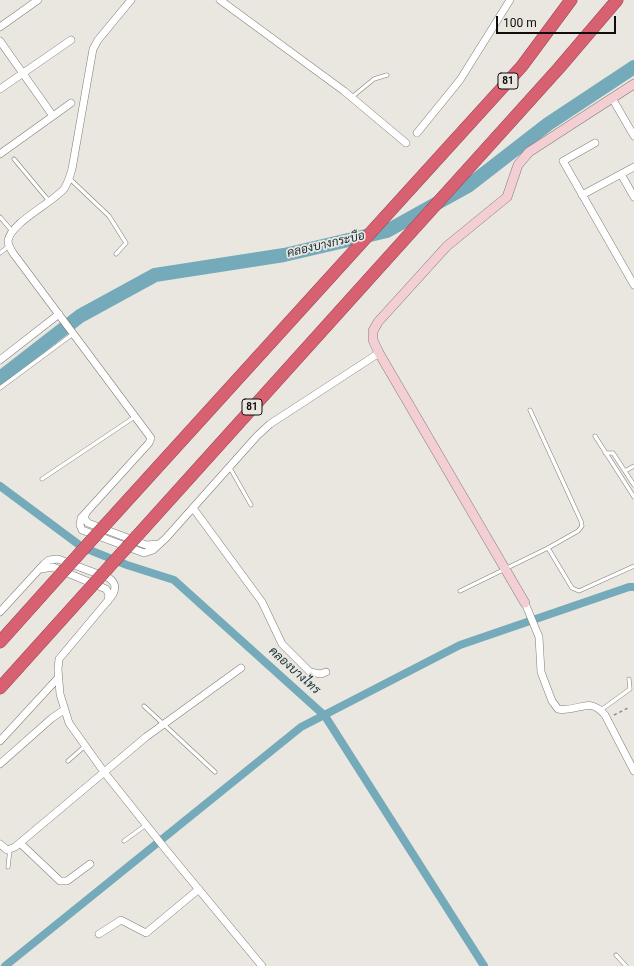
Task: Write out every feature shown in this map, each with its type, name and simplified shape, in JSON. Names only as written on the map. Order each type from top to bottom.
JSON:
[{"type":"highway","name":"81","points":[[522,66],[571,0]]},
{"type":"highway","name":"81","points":[[0,642],[321,286],[440,157],[579,0]]},
{"type":"highway","name":"81","points":[[0,688],[368,278],[511,122],[617,0]]},
{"type":"street","points":[[0,27],[38,0]]},
{"type":"street","points":[[131,0],[98,40],[93,49],[69,178],[64,189],[12,232],[9,237],[9,246],[150,435],[150,443],[86,513],[84,518],[88,523],[146,545],[154,545],[162,541],[230,468],[257,436],[270,424],[379,353]]},
{"type":"street","points":[[220,0],[351,98],[406,143]]},
{"type":"street","points":[[417,133],[460,80],[510,0]]},
{"type":"street","points":[[0,89],[71,40]]},
{"type":"street","points":[[0,41],[52,116]]},
{"type":"street","points":[[634,84],[529,152],[518,165],[507,197],[447,246],[378,322],[373,331],[374,340],[379,353],[525,603],[539,637],[541,672],[552,701],[558,709],[566,710],[592,704],[598,707],[607,719],[634,770]]},
{"type":"street","points":[[612,98],[634,136]]},
{"type":"street","points":[[0,154],[70,103]]},
{"type":"street","points":[[595,143],[563,161],[634,285]]},
{"type":"street","points":[[582,195],[634,167]]},
{"type":"street","points":[[621,174],[634,197]]},
{"type":"street","points":[[0,360],[60,316]]},
{"type":"street","points":[[193,508],[262,602],[282,644],[310,672],[321,674],[326,672]]},
{"type":"street","points":[[0,612],[46,562],[58,559],[109,578],[114,582],[116,588],[107,603],[61,655],[58,664],[58,678],[64,710],[69,723],[104,772],[146,825],[262,966]]},
{"type":"street","points":[[39,570],[46,567],[53,568],[106,589],[109,594],[107,603]]},
{"type":"street","points":[[0,844],[4,848],[10,849],[20,843],[163,724],[241,668]]},
{"type":"street","points":[[0,741],[58,678]]},
{"type":"street","points":[[0,764],[52,718],[64,710]]},
{"type":"street","points":[[20,843],[60,881],[67,881],[90,864]]},
{"type":"street","points":[[98,934],[121,920],[146,933],[199,889]]},
{"type":"lane","points":[[351,98],[374,79],[386,75]]},
{"type":"lane","points":[[14,159],[49,201]]},
{"type":"lane","points":[[69,178],[109,216],[123,237],[126,243],[116,254]]},
{"type":"lane","points":[[0,217],[12,232]]},
{"type":"lane","points":[[0,253],[9,246]]},
{"type":"lane","points":[[0,388],[72,332]]},
{"type":"lane","points":[[460,591],[548,548],[578,531],[582,526],[530,410]]},
{"type":"lane","points":[[42,479],[136,416]]},
{"type":"lane","points":[[595,436],[634,497]]},
{"type":"lane","points":[[605,453],[613,453],[634,485]]},
{"type":"lane","points":[[625,471],[634,466]]},
{"type":"lane","points":[[230,468],[251,505]]},
{"type":"lane","points":[[548,548],[572,588],[579,591],[634,566]]},
{"type":"lane","points":[[601,710],[630,689],[629,679]]},
{"type":"lane","points":[[144,706],[214,772]]},
{"type":"lane","points":[[68,761],[85,746]]},
{"type":"lane","points":[[124,841],[146,825]]},
{"type":"lane","points":[[8,867],[10,849]]},
{"type":"lane","points":[[616,955],[626,966]]},
{"type":"path","points":[[607,719],[628,708]]},
{"type":"waterway","name":"คลองบางกระบือ","points":[[0,378],[80,316],[155,275],[284,255],[387,231],[468,186],[548,124],[634,67]]},
{"type":"waterway","name":"คลองบางไทร","points":[[0,486],[82,547],[127,565],[174,580],[325,716],[484,966]]},
{"type":"waterway","points":[[5,966],[301,727],[460,645],[629,587],[634,587]]}]
